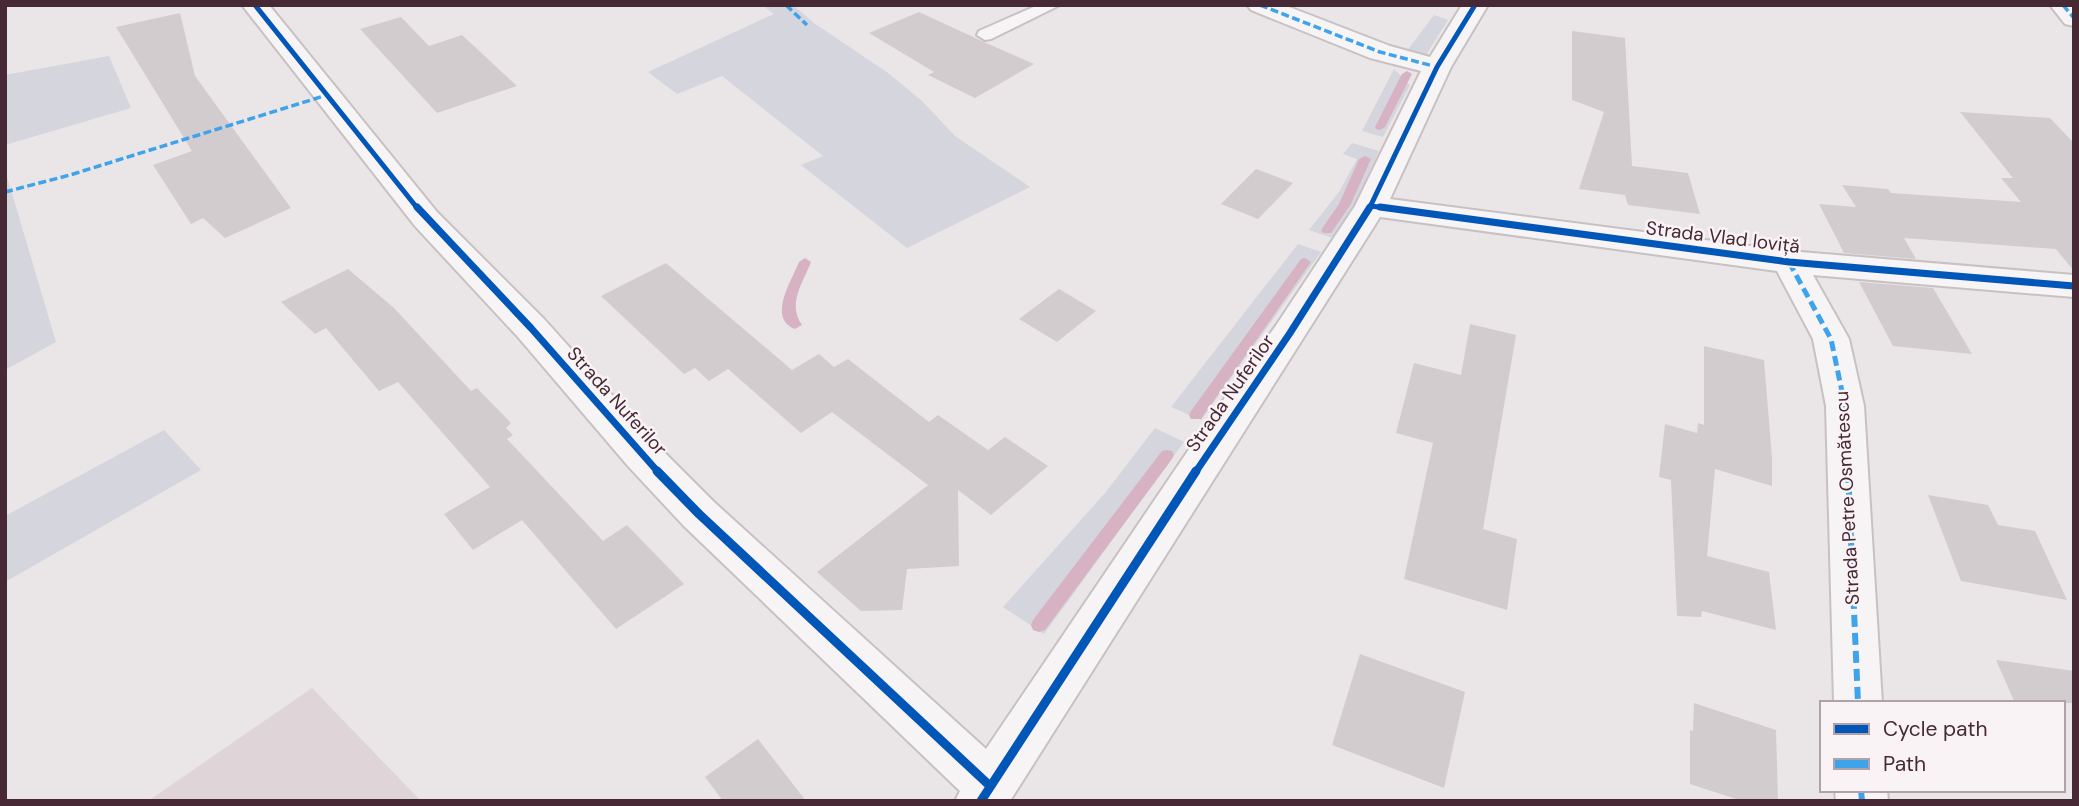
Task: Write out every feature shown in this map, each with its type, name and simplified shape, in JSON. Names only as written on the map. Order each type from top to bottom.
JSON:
[{"type":"street","name":"Strada Nuferilor","points":[[255,5],[426,219],[531,328],[642,455],[985,793],[1371,206],[1437,67],[1475,5]]},
{"type":"street","points":[[1260,5],[1380,52],[1437,67]]},
{"type":"street","points":[[2063,5],[2074,18]]},
{"type":"street","name":"Strada Vlad Ioviță","points":[[1371,206],[1790,262],[2074,286]]},
{"type":"street","name":"Strada Petre Osmătescu","points":[[1790,262],[1831,339],[1845,406],[1858,701]]},
{"type":"lane","points":[[985,35],[1052,5]]},
{"type":"shaded area","points":[[762,5],[793,5],[814,23],[888,73],[922,101],[955,136],[1030,187],[907,248],[801,165],[823,156],[722,76],[677,94],[648,72],[774,14]]},
{"type":"shaded area","points":[[1434,15],[1448,20],[1426,55],[1407,51]]},
{"type":"shaded area","points":[[109,56],[131,108],[5,145],[5,75]]},
{"type":"shaded area","points":[[1394,69],[1410,85],[1383,137],[1362,131]]},
{"type":"shaded area","points":[[1352,143],[1379,151],[1356,201],[1332,238],[1309,230],[1339,192],[1357,159],[1343,154]]},
{"type":"shaded area","points":[[5,170],[56,342],[5,370]]},
{"type":"shaded area","points":[[1298,244],[1321,252],[1201,420],[1171,407]]},
{"type":"shaded area","points":[[1155,428],[1184,442],[1044,634],[1003,607],[1105,493]]},
{"type":"shaded area","points":[[164,430],[201,470],[5,582],[5,516]]},
{"type":"shaded area","points":[[312,688],[421,801],[151,799]]},
{"type":"building","points":[[919,12],[1034,64],[975,98],[928,75],[934,72],[869,33]]},
{"type":"building","points":[[180,13],[195,76],[291,208],[225,238],[203,218],[191,224],[153,165],[192,151],[116,27]]},
{"type":"building","points":[[401,17],[429,46],[462,35],[517,86],[437,113],[360,29]]},
{"type":"building","points":[[1572,31],[1625,38],[1632,166],[1688,173],[1700,214],[1628,205],[1625,195],[1579,189],[1604,112],[1572,100]]},
{"type":"building","points":[[1960,112],[2050,118],[2074,143],[2074,271],[2056,249],[1904,238],[1916,259],[1844,253],[1819,204],[1856,207],[1842,185],[1888,189],[1891,193],[2021,202],[2001,178],[2013,178]]},
{"type":"building","points":[[1256,169],[1293,183],[1258,219],[1221,204]]},
{"type":"building","points":[[666,263],[792,370],[819,354],[834,367],[848,359],[929,422],[938,415],[988,450],[1005,437],[1048,466],[991,515],[958,490],[959,566],[907,569],[902,610],[861,611],[817,572],[928,485],[832,412],[801,433],[728,369],[709,381],[695,368],[684,374],[601,296]]},
{"type":"building","points":[[348,269],[394,308],[471,391],[477,388],[511,423],[506,428],[513,435],[507,439],[603,541],[627,525],[684,584],[616,629],[522,520],[473,550],[444,514],[490,487],[398,382],[379,391],[326,328],[315,334],[281,302]]},
{"type":"building","points":[[1859,282],[1933,288],[1972,354],[1893,346]]},
{"type":"building","points":[[1059,289],[1096,311],[1057,342],[1019,319]]},
{"type":"building","points":[[1470,324],[1516,335],[1483,529],[1517,539],[1507,610],[1404,579],[1433,443],[1396,433],[1414,363],[1461,375]]},
{"type":"building","points":[[1704,346],[1764,360],[1772,486],[1715,469],[1707,556],[1769,572],[1776,630],[1702,611],[1701,617],[1677,616],[1671,480],[1659,477],[1665,424],[1697,433],[1698,423],[1704,425]]},
{"type":"building","points":[[1928,495],[1988,505],[1998,525],[2035,531],[2067,600],[1961,581]]},
{"type":"building","points":[[1360,654],[1465,692],[1444,788],[1332,745]]},
{"type":"building","points":[[1996,660],[2074,671],[2074,703],[2014,701]]},
{"type":"building","points":[[1694,703],[1776,730],[1778,801],[1742,801],[1690,784],[1690,730],[1693,731]]},
{"type":"building","points":[[758,739],[806,801],[723,801],[705,777]]},
{"type":"waterway","points":[[1380,127],[1407,74]]},
{"type":"waterway","points":[[1327,230],[1345,204],[1365,159]]},
{"type":"waterway","points":[[795,325],[788,311],[789,303],[805,262]]},
{"type":"waterway","points":[[1196,415],[1305,262]]},
{"type":"waterway","points":[[1039,625],[1167,455]]},
{"type":"marked path","points":[[786,5],[807,25]]},
{"type":"marked path","points":[[1260,5],[1380,52],[1437,67]]},
{"type":"marked path","points":[[2063,5],[2074,18]]},
{"type":"marked path","points":[[5,192],[70,175],[327,95]]},
{"type":"marked path","points":[[1789,262],[1831,339],[1845,406],[1858,701]]},
{"type":"marked path","points":[[1861,792],[1862,801]]},
{"type":"cycle path","points":[[255,5],[426,219],[531,328],[642,455],[699,514],[990,786]]},
{"type":"cycle path","points":[[981,801],[1371,206],[1437,67],[1475,5]]},
{"type":"cycle path","points":[[1371,206],[1789,262],[2074,286]]}]
